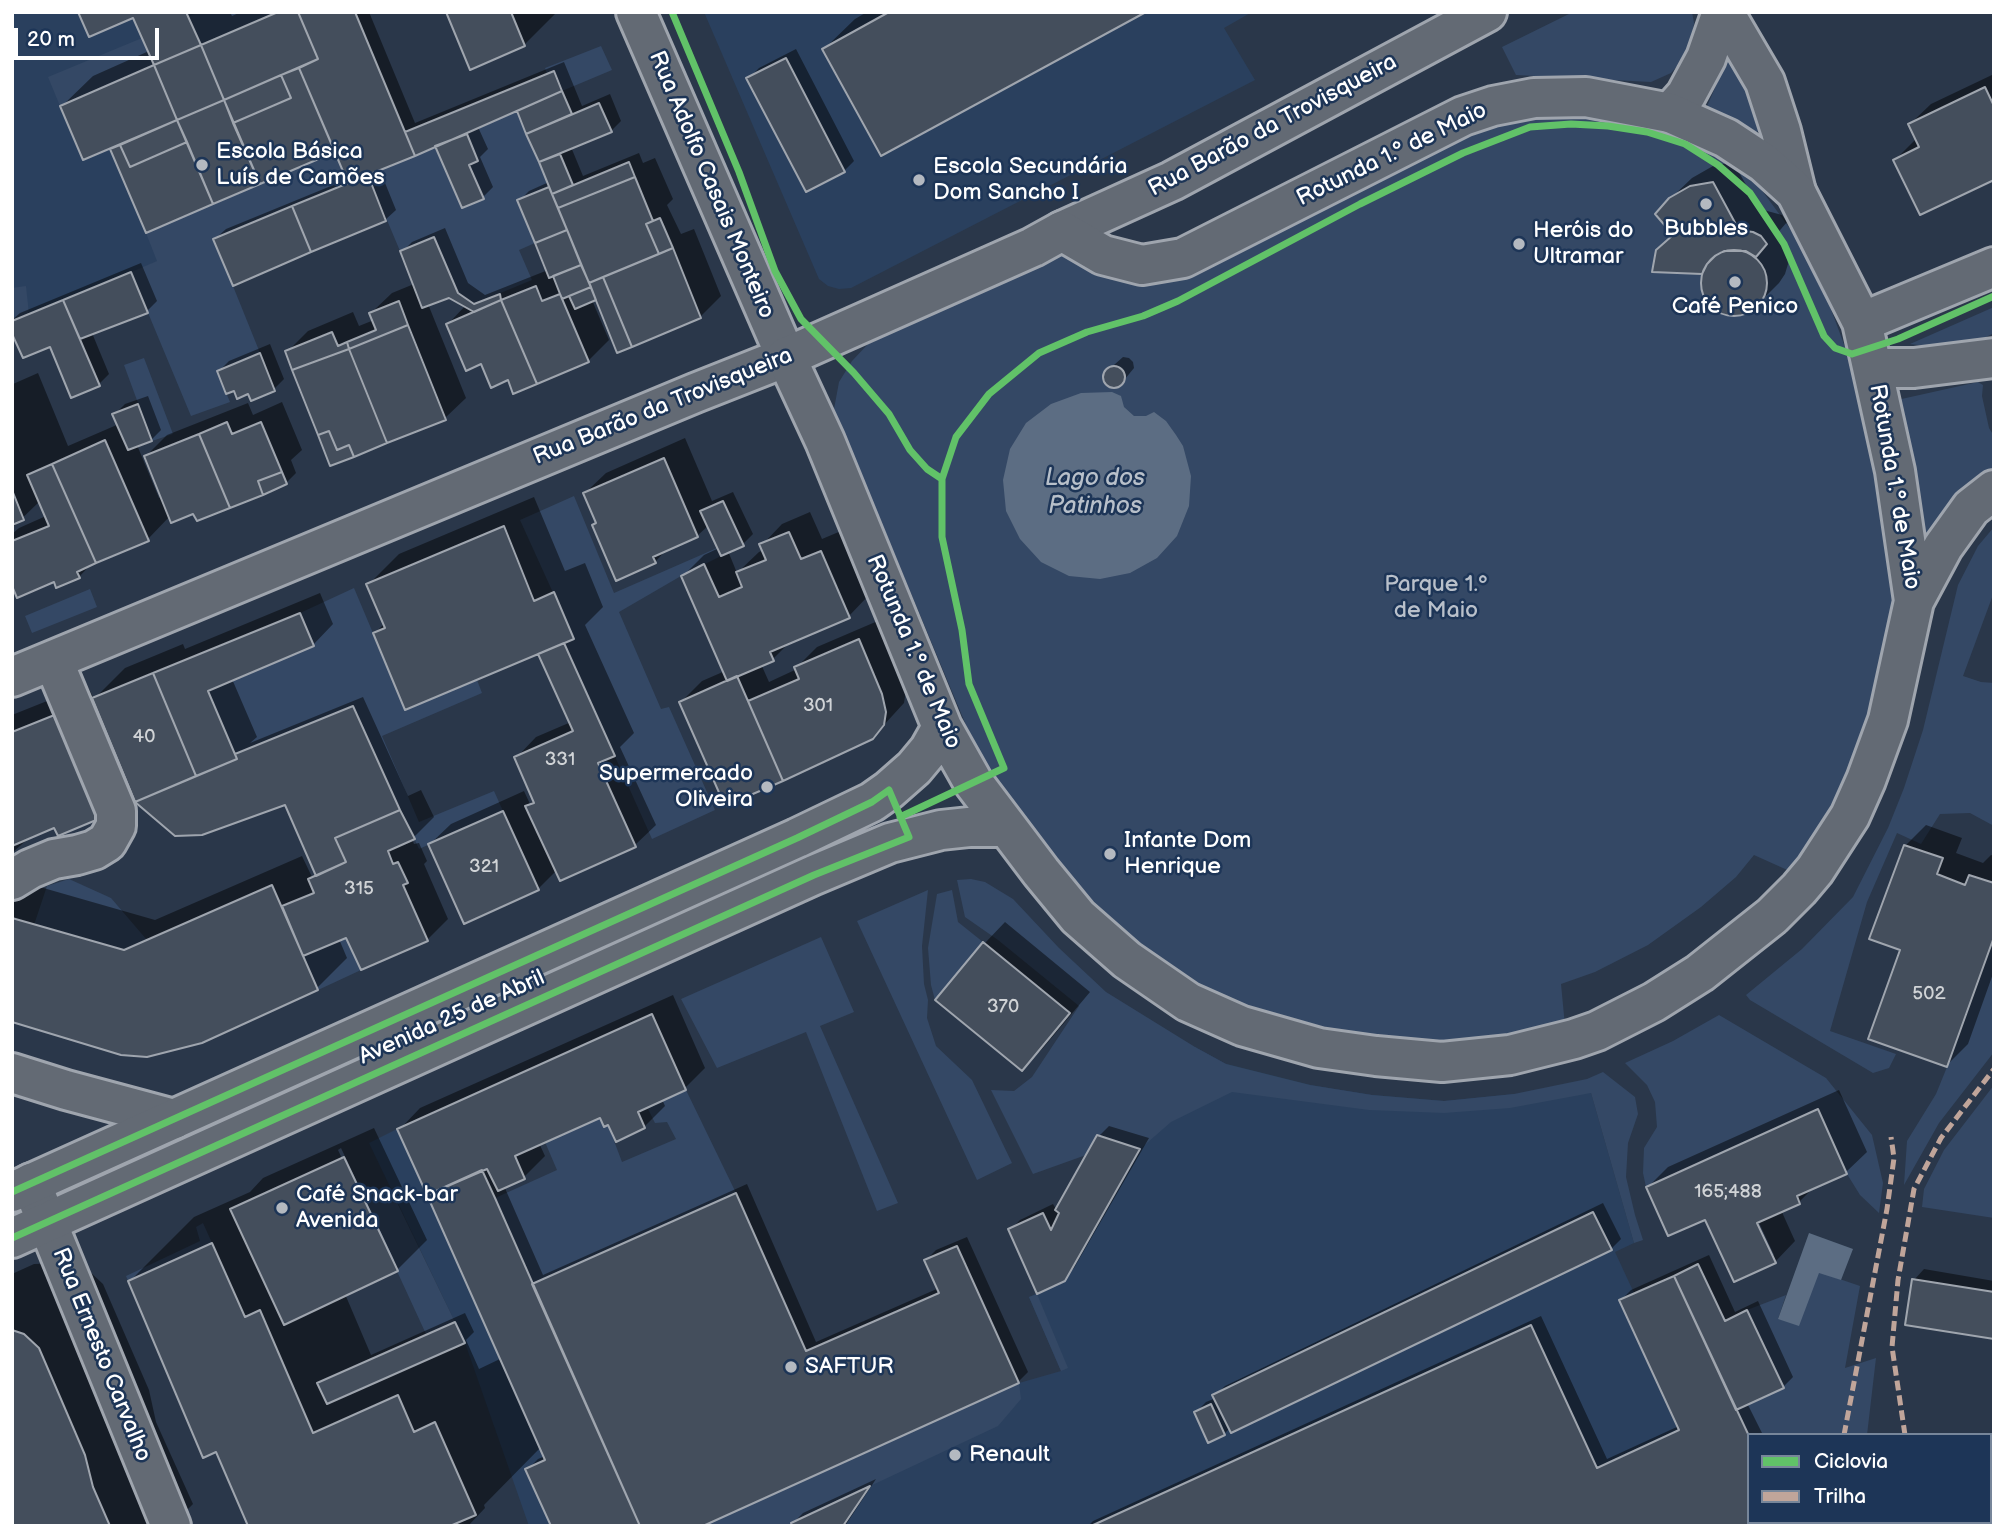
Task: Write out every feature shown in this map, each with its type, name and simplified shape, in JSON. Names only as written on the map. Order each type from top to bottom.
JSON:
[{"type":"main road","name":"Rua Adolfo Casais Monteiro","points":[[636,12],[786,357]]},
{"type":"main road","name":"Rua Barão da Trovisqueira","points":[[12,677],[786,357],[1033,247],[1172,181],[1487,12]]},
{"type":"main road","points":[[1670,113],[1686,95],[1706,58],[1723,12]]},
{"type":"main road","points":[[1723,12],[1765,82],[1781,131],[1796,192]]},
{"type":"main road","name":"Rotunda 1.º de Maio","points":[[786,357],[825,441],[942,727],[973,782],[1078,917],[1127,960],[1188,1002],[1242,1026],[1319,1048],[1442,1062],[1510,1055],[1597,1031],[1654,1002],[1700,974],[1772,916],[1799,889],[1815,870],[1850,816],[1866,780],[1888,720],[1914,601],[1895,471],[1862,322],[1796,192],[1764,163],[1726,138],[1670,113],[1586,97],[1534,98],[1493,106],[1462,117],[1184,258],[1142,265],[1103,255],[1062,231]]},
{"type":"main road","points":[[1862,322],[1994,267]]},
{"type":"main road","points":[[1873,368],[1914,368],[1994,358]]},
{"type":"main road","points":[[1914,601],[1943,547],[1971,508],[1994,489]]},
{"type":"main road","points":[[12,880],[54,859],[93,850],[107,842],[116,826],[116,811],[53,660]]},
{"type":"main road","name":"Avenida 25 de Abril","points":[[22,1187],[872,802],[914,768],[929,750],[942,727]]},
{"type":"main road","name":"Avenida 25 de Abril","points":[[12,1238],[814,875],[909,837],[969,827],[1007,827]]},
{"type":"main road","points":[[797,838],[814,875]]},
{"type":"main road","points":[[626,914],[643,953]]},
{"type":"main road","points":[[12,1073],[174,1119]]},
{"type":"main road","name":"Rua Ernesto Carvalho","points":[[22,1187],[47,1222],[171,1526]]},
{"type":"shaded area","name":"Escola Básica Luís de Camões","points":[[12,12],[355,12],[415,156],[12,321]]},
{"type":"shaded area","name":"Escola Secundária Dom Sancho I","points":[[704,12],[1252,12],[1224,28],[1255,80],[851,288],[839,289],[828,286],[819,279]]},
{"type":"shaded area","points":[[1195,1047],[1226,1064],[1310,1085],[1372,1095],[1444,1101],[1514,1094],[1591,1093],[1634,1243],[1615,1252],[1634,1293],[1674,1276],[1736,1410],[1747,1524],[1787,1526],[703,1526],[1019,1383],[1061,1371],[1029,1297],[1065,1281]]},
{"type":"shaded area","points":[[397,1129],[427,1195],[495,1198],[640,1526],[529,1526],[465,1343],[369,1143]]},
{"type":"green space","points":[[199,12],[278,12],[201,45],[188,17]]},
{"type":"green space","points":[[1573,12],[1692,12],[1694,23],[1690,52],[1671,73],[1651,82],[1516,75],[1502,47]]},
{"type":"green space","points":[[142,38],[154,65],[60,106],[48,77]]},
{"type":"green space","points":[[601,46],[612,70],[562,91],[554,71],[547,74],[545,68]]},
{"type":"green space","points":[[1728,58],[1763,118],[1763,125],[1757,132],[1746,134],[1705,111]]},
{"type":"green space","name":"Parque 1.º de Maio","points":[[1570,110],[1684,135],[1729,162],[1758,185],[1796,237],[1829,304],[1858,382],[1876,454],[1896,598],[1856,774],[1794,873],[1754,855],[1736,877],[1701,907],[1648,945],[1595,972],[1561,984],[1565,1026],[1441,1047],[1324,1034],[1192,990],[1085,906],[992,778],[966,725],[834,409],[839,382],[852,361],[868,344],[1057,254],[1076,256],[1119,274],[1455,136],[1528,113]]},
{"type":"green space","points":[[517,111],[549,187],[517,201],[535,243],[519,250],[532,280],[474,304],[458,293],[434,237],[400,251],[368,175],[435,146],[483,199],[469,165],[478,161],[467,134]]},
{"type":"green space","points":[[335,152],[348,183],[214,239],[260,353],[217,371],[230,402],[191,416],[131,272],[157,261],[146,233]]},
{"type":"green space","points":[[26,286],[29,314],[12,321],[12,288]]},
{"type":"green space","points":[[1994,307],[1994,333],[1974,343],[1935,347],[1910,344]]},
{"type":"green space","points":[[144,358],[173,434],[152,441],[124,365]]},
{"type":"green space","points":[[1978,382],[1983,385],[1982,396],[1989,428],[1994,436],[1994,470],[1986,475],[1924,545],[1897,400]]},
{"type":"green space","points":[[574,496],[614,593],[717,548],[721,556],[619,612],[661,709],[669,707],[715,810],[652,839],[564,643],[574,639],[520,520]]},
{"type":"green space","points":[[1994,527],[1994,592],[1963,676],[1994,683],[1994,826],[1970,813],[1940,814],[1921,844],[1897,833],[1867,902],[1830,1031],[1896,1054],[1889,1068],[1873,1073],[1750,1000],[1746,995],[1802,949],[1853,897],[1888,828],[1904,788],[1923,730],[1958,585],[1978,546]]},
{"type":"green space","points":[[354,588],[405,709],[477,680],[482,693],[382,736],[419,822],[494,791],[503,811],[419,849],[353,706],[235,754],[208,691],[313,646],[300,613]]},
{"type":"green space","points":[[90,589],[97,607],[32,633],[25,616]]},
{"type":"green space","points":[[69,879],[111,898],[147,940],[124,950],[34,925],[47,886]]},
{"type":"green space","points":[[957,880],[985,882],[1013,899],[1059,948],[1106,992],[1226,1064],[1310,1085],[1372,1095],[1444,1101],[1514,1094],[1587,1079],[1603,1072],[1635,1097],[1638,1114],[1628,1143],[1626,1177],[1643,1240],[1634,1243],[1591,1093],[1510,1108],[1444,1113],[1369,1110],[1232,1092],[1171,1122],[1140,1149],[1097,1135],[1086,1155],[1033,1174],[991,1090],[1014,1091],[1032,1077],[1079,1006],[998,940],[965,917]]},
{"type":"green space","points":[[928,890],[922,946],[924,984],[928,1000],[927,1018],[936,1046],[972,1080],[1012,1163],[977,1180],[857,921]]},
{"type":"green space","points":[[952,890],[958,922],[983,942],[935,1000],[928,948],[937,894]]},
{"type":"green space","points":[[821,937],[854,1012],[820,1026],[898,1203],[877,1211],[806,1032],[717,1068],[681,999]]},
{"type":"green space","points":[[1994,937],[1994,1052],[1939,1123],[1904,1185],[1907,1141],[1936,1094]]},
{"type":"green space","points":[[346,938],[361,970],[318,990],[303,956]]},
{"type":"green space","points":[[594,950],[596,955],[264,1111],[257,1095]]},
{"type":"green space","points":[[1719,1015],[1826,1078],[1872,1135],[1883,1183],[1879,1213],[1860,1195],[1847,1174],[1817,1110],[1646,1187],[1643,1173],[1644,1148],[1657,1127],[1655,1102],[1647,1085],[1625,1063],[1673,1041]]},
{"type":"green space","points":[[1994,1085],[1994,1218],[1922,1207],[1924,1189],[1944,1150]]},
{"type":"green space","points":[[686,1090],[736,1193],[532,1284],[495,1198],[557,1170],[545,1142],[600,1118],[604,1126],[608,1125],[622,1162],[676,1139],[667,1122],[655,1123],[647,1107]]},
{"type":"green space","points":[[391,1190],[455,1322],[426,1334],[366,1204]]},
{"type":"green space","points":[[203,1223],[212,1243],[128,1281],[126,1276],[200,1241],[196,1227]]},
{"type":"green space","points":[[1819,1272],[1860,1286],[1845,1368],[1876,1358],[1867,1433],[1748,1433],[1736,1410],[1784,1388],[1747,1310],[1786,1295],[1778,1319]]},
{"type":"green space","points":[[1037,1294],[1068,1368],[1061,1371],[1029,1297]]},
{"type":"green space","points":[[1019,1383],[1021,1399],[998,1426],[785,1526],[703,1526]]},
{"type":"water","name":"Lago dos Patinhos","points":[[1112,392],[1121,396],[1124,407],[1134,416],[1146,416],[1154,412],[1166,421],[1176,435],[1183,446],[1191,476],[1189,506],[1177,536],[1157,558],[1130,573],[1100,579],[1069,576],[1041,562],[1020,539],[1006,511],[1003,480],[1010,449],[1026,423],[1051,404],[1081,393]]},
{"type":"water","points":[[1809,1233],[1853,1249],[1841,1280],[1819,1273],[1799,1326],[1778,1319]]},
{"type":"building","points":[[78,12],[186,12],[201,45],[154,65],[133,18],[89,37]]},
{"type":"building","points":[[278,12],[298,12],[318,59],[224,100],[201,45]]},
{"type":"building","points":[[298,12],[355,12],[415,156],[348,183],[299,68],[318,59]]},
{"type":"building","points":[[446,12],[511,12],[525,46],[470,70]]},
{"type":"building","points":[[889,12],[1146,12],[881,156],[822,49]]},
{"type":"building","points":[[201,45],[224,100],[177,120],[154,65]]},
{"type":"building","points":[[786,58],[845,172],[806,192],[746,78]]},
{"type":"building","points":[[154,65],[177,120],[83,160],[60,106]]},
{"type":"building","points":[[299,68],[335,152],[260,184],[233,123],[291,98],[281,75]]},
{"type":"building","points":[[554,71],[562,91],[415,156],[405,132]]},
{"type":"building","points":[[281,75],[291,98],[233,123],[224,100]]},
{"type":"building","points":[[1985,87],[1994,106],[1994,180],[1920,215],[1893,160],[1919,147],[1908,124]]},
{"type":"building","points":[[562,91],[572,114],[526,134],[517,111]]},
{"type":"building","points":[[224,100],[260,184],[213,204],[177,120]]},
{"type":"building","points":[[599,103],[612,132],[539,162],[526,134]]},
{"type":"building","points":[[177,120],[187,142],[130,167],[120,145]]},
{"type":"building","points":[[467,134],[478,161],[469,165],[484,199],[462,208],[435,146]]},
{"type":"building","points":[[187,142],[213,204],[146,233],[110,149],[120,145],[130,167]]},
{"type":"building","points":[[560,154],[573,185],[552,194],[539,162]]},
{"type":"building","points":[[629,162],[635,177],[558,208],[552,194]]},
{"type":"building","points":[[368,175],[386,221],[311,252],[292,206]]},
{"type":"building","points":[[635,177],[653,221],[646,224],[659,254],[589,283],[558,208]]},
{"type":"building","points":[[1713,182],[1739,230],[1761,236],[1767,244],[1756,257],[1746,251],[1724,251],[1707,264],[1702,274],[1652,272],[1656,250],[1673,235],[1655,214],[1669,198],[1690,186]]},
{"type":"building","points":[[549,187],[567,230],[535,243],[517,200]]},
{"type":"building","points":[[292,206],[311,252],[233,286],[213,239]]},
{"type":"building","points":[[660,218],[673,248],[659,254],[646,224]]},
{"type":"building","points":[[567,230],[581,265],[549,278],[535,243]]},
{"type":"building","points":[[434,237],[458,293],[474,304],[500,294],[501,300],[474,312],[449,298],[422,308],[400,251]]},
{"type":"building","points":[[673,248],[701,318],[632,347],[603,277]]},
{"type":"building","points":[[1734,250],[1747,252],[1762,265],[1767,283],[1765,296],[1752,311],[1734,316],[1721,314],[1706,301],[1701,283],[1703,270],[1716,255]]},
{"type":"building","points":[[581,265],[591,287],[562,299],[553,276]]},
{"type":"building","points":[[131,272],[148,313],[80,339],[63,300]]},
{"type":"building","points":[[603,277],[632,347],[617,353],[589,283]]},
{"type":"building","points":[[536,286],[542,301],[560,294],[589,362],[537,384],[501,300]]},
{"type":"building","points":[[591,287],[596,300],[575,309],[569,296]]},
{"type":"building","points":[[63,300],[100,386],[71,398],[50,347],[23,358],[12,334],[12,321]]},
{"type":"building","points":[[501,300],[537,384],[513,394],[508,380],[491,388],[481,364],[466,371],[446,324]]},
{"type":"building","points":[[399,301],[408,325],[349,349],[347,342],[376,330],[369,313]]},
{"type":"building","points":[[408,325],[446,420],[387,443],[349,349]]},
{"type":"building","points":[[332,332],[338,346],[347,342],[349,349],[292,370],[285,351]]},
{"type":"building","points":[[349,349],[387,443],[354,457],[349,445],[337,450],[329,431],[318,435],[292,370]]},
{"type":"building","points":[[260,353],[275,391],[251,401],[248,394],[237,399],[234,391],[226,394],[217,371]]},
{"type":"building","points":[[1114,366],[1122,369],[1125,377],[1122,385],[1114,388],[1106,385],[1103,377],[1106,369]]},
{"type":"building","points":[[138,404],[152,441],[128,450],[112,414]]},
{"type":"building","points":[[227,422],[232,434],[261,422],[282,472],[258,481],[263,495],[230,508],[199,434]]},
{"type":"building","points":[[329,431],[337,450],[349,445],[354,457],[330,466],[318,435]]},
{"type":"building","points":[[199,434],[230,508],[197,521],[193,514],[171,523],[144,456]]},
{"type":"building","points":[[105,440],[149,541],[96,563],[52,464]]},
{"type":"building","points":[[664,458],[698,537],[653,557],[656,563],[616,581],[592,525],[596,523],[583,493]]},
{"type":"building","points":[[52,464],[96,563],[77,572],[80,578],[56,588],[54,582],[17,598],[12,586],[12,541],[49,526],[27,475]]},
{"type":"building","points":[[282,472],[287,484],[263,495],[258,481]]},
{"type":"building","points":[[12,490],[24,520],[12,525]]},
{"type":"building","points":[[723,501],[744,546],[721,556],[700,511]]},
{"type":"building","points":[[504,526],[534,601],[554,592],[574,639],[405,710],[373,633],[385,628],[366,584]]},
{"type":"building","points":[[789,532],[801,559],[821,551],[850,618],[770,652],[774,661],[727,681],[681,576],[704,564],[719,597],[742,587],[736,572],[766,560],[759,544]]},
{"type":"building","points":[[300,613],[314,646],[208,691],[237,759],[196,776],[153,673]]},
{"type":"building","points":[[859,639],[882,694],[886,712],[884,725],[873,739],[783,781],[748,701],[799,679],[794,667]]},
{"type":"building","points":[[564,643],[615,756],[598,763],[636,847],[560,881],[525,806],[534,803],[514,757],[573,731],[538,654]]},
{"type":"building","points":[[153,673],[196,776],[135,802],[92,698]]},
{"type":"building","points":[[737,676],[783,781],[725,806],[679,702]]},
{"type":"building","points":[[353,706],[400,810],[335,838],[346,862],[316,876],[285,805],[202,835],[175,836],[135,802],[237,759],[235,754]]},
{"type":"building","points":[[57,714],[101,818],[58,836],[54,828],[12,846],[12,732]]},
{"type":"building","points":[[400,810],[415,839],[388,851],[393,864],[398,862],[408,883],[403,885],[428,941],[361,970],[346,938],[303,956],[282,906],[314,893],[308,879],[346,862],[335,838]]},
{"type":"building","points":[[503,811],[539,890],[464,924],[428,844]]},
{"type":"building","points":[[1904,845],[1943,858],[1937,874],[1965,885],[1969,875],[1994,883],[1994,937],[1947,1067],[1868,1039],[1900,950],[1869,939]]},
{"type":"building","points":[[272,885],[318,990],[202,1043],[147,1057],[121,1055],[12,1022],[12,918],[124,950]]},
{"type":"building","points":[[983,942],[1070,1013],[1022,1071],[935,1000]]},
{"type":"building","points":[[652,1014],[686,1090],[638,1112],[645,1128],[616,1142],[608,1125],[604,1127],[600,1118],[515,1156],[525,1179],[498,1191],[487,1169],[427,1195],[397,1129]]},
{"type":"building","points":[[1818,1109],[1847,1174],[1797,1196],[1800,1204],[1757,1223],[1776,1263],[1734,1282],[1705,1220],[1668,1236],[1646,1187]]},
{"type":"building","points":[[1097,1135],[1140,1149],[1065,1281],[1037,1294],[1008,1229],[1043,1213],[1051,1230],[1059,1213],[1055,1210]]},
{"type":"building","points":[[344,1157],[398,1271],[284,1325],[230,1209]]},
{"type":"building","points":[[482,1170],[640,1526],[551,1526],[525,1469],[545,1460],[427,1195]]},
{"type":"building","name":"SAFTUR","points":[[736,1193],[806,1351],[939,1293],[924,1260],[957,1246],[1019,1383],[703,1526],[640,1526],[532,1284]]},
{"type":"building","points":[[1593,1212],[1612,1250],[1231,1433],[1212,1395]]},
{"type":"building","points":[[212,1243],[245,1317],[260,1310],[313,1433],[398,1395],[414,1432],[435,1422],[476,1515],[450,1526],[248,1526],[216,1452],[203,1458],[128,1281]]},
{"type":"building","points":[[1698,1264],[1725,1321],[1747,1310],[1784,1388],[1736,1410],[1674,1276]]},
{"type":"building","points":[[1674,1276],[1748,1433],[1747,1524],[1787,1526],[1091,1526],[1531,1325],[1597,1468],[1679,1430],[1619,1300]]},
{"type":"building","points":[[1912,1279],[1994,1292],[1994,1339],[1905,1325]]},
{"type":"building","points":[[455,1322],[465,1343],[327,1404],[317,1383]]},
{"type":"building","points":[[12,1330],[24,1334],[39,1348],[85,1455],[93,1487],[110,1526],[12,1526]]},
{"type":"building","points":[[1211,1404],[1225,1435],[1208,1443],[1194,1412]]},
{"type":"building","points":[[870,1486],[843,1526],[792,1526],[791,1523]]},
{"type":"marked path","points":[[1905,1433],[1892,1347],[1898,1280],[1914,1189],[1941,1138],[1994,1069]]},
{"type":"marked path","points":[[1844,1433],[1887,1209],[1894,1158],[1891,1137]]},
{"type":"cycle path","points":[[672,12],[739,172],[775,271],[801,319],[854,373],[889,414],[910,450],[927,469],[942,479]]},
{"type":"cycle path","points":[[900,817],[1004,768],[969,684],[962,630],[942,537],[942,479],[956,437],[989,394],[1039,353],[1087,332],[1143,316],[1178,301],[1360,204],[1463,153],[1530,127],[1571,124],[1647,132],[1685,144],[1718,165],[1750,193],[1784,244],[1824,336],[1835,348],[1852,354],[1898,339],[1994,296]]},
{"type":"cycle path","points":[[12,1192],[797,838],[872,802],[889,790],[909,837],[814,875],[12,1238]]},
{"type":"place","name":"Escola Básica Luís de Camões","points":[[202,165]]},
{"type":"place","name":"Escola Secundária Dom Sancho I","points":[[919,180]]},
{"type":"place","name":"Bubbles","points":[[1706,204]]},
{"type":"place","name":"Heróis do Ultramar","points":[[1519,244]]},
{"type":"place","name":"Café Penico","points":[[1735,282]]},
{"type":"place","name":"Supermercado Oliveira","points":[[767,787]]},
{"type":"place","name":"Infante Dom Henrique","points":[[1110,854]]},
{"type":"place","name":"Café Snack-bar Avenida","points":[[282,1208]]},
{"type":"place","name":"SAFTUR","points":[[791,1367]]},
{"type":"place","name":"Renault","points":[[955,1455]]}]
